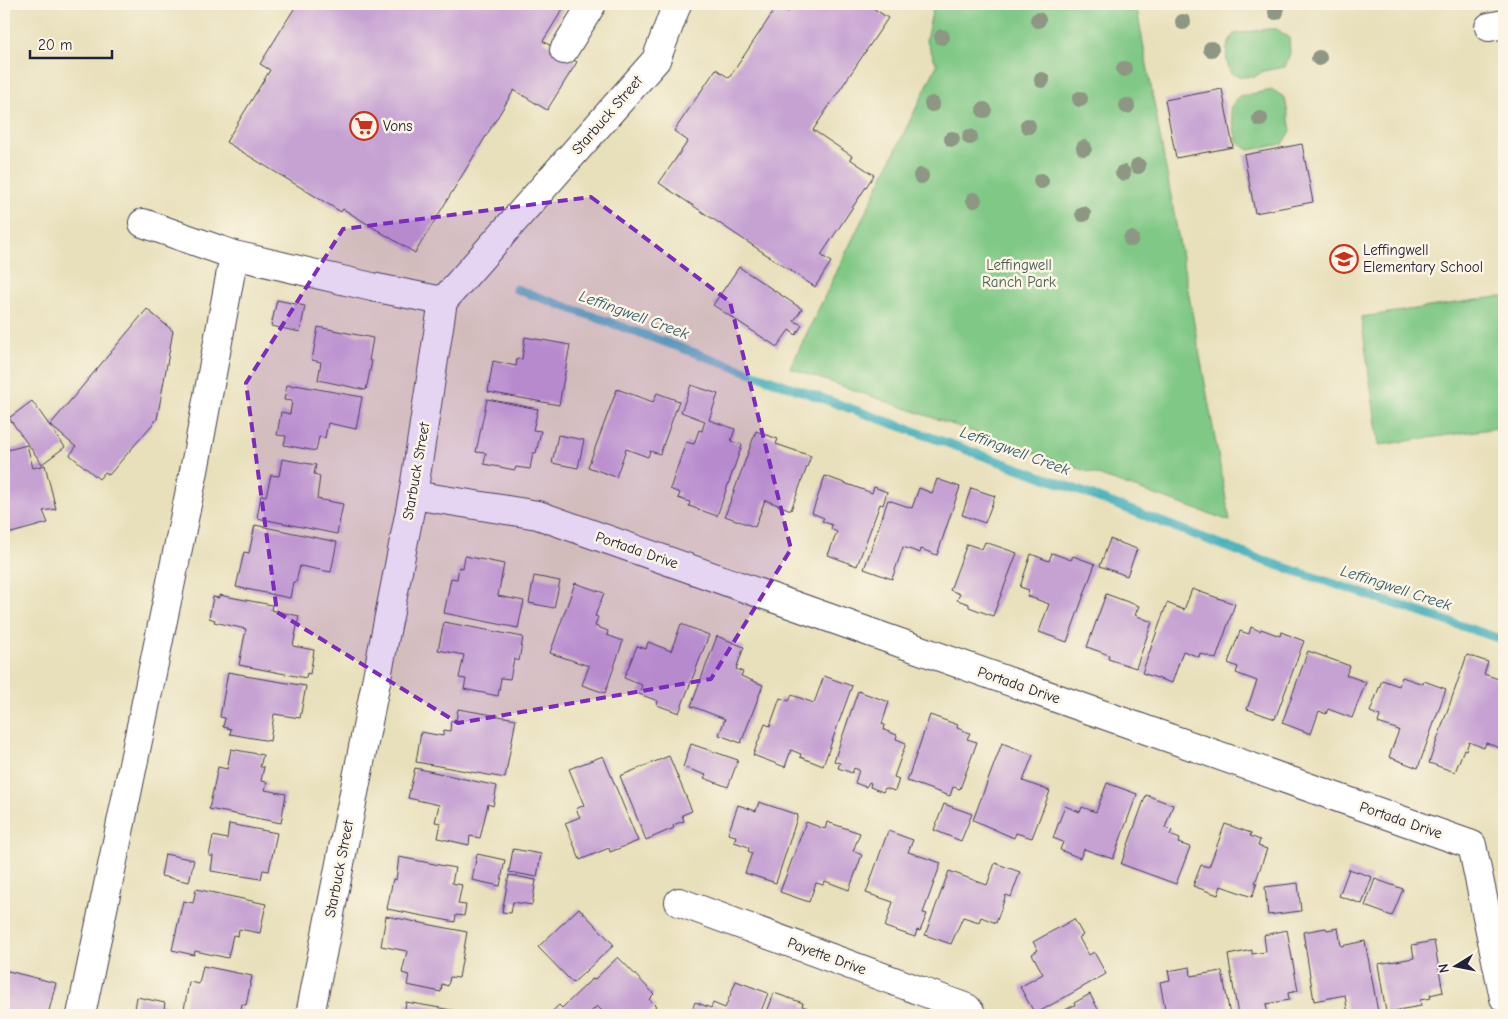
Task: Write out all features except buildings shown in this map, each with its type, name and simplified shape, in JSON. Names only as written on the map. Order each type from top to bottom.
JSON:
[{"type":"street","points":[[564,50],[592,4]]},
{"type":"street","name":"Starbuck Street","points":[[310,1015],[413,495],[444,301],[656,60],[677,4]]},
{"type":"street","points":[[143,223],[234,255],[372,287],[444,301]]},
{"type":"street","points":[[81,1015],[194,471],[234,255]]},
{"type":"street","name":"Portada Drive","points":[[413,495],[538,515],[1472,846],[1504,998]]},
{"type":"street","name":"Payette Drive","points":[[679,902],[967,1008],[972,1015]]},
{"type":"highlighted area","points":[[591,197],[730,302],[791,549],[711,679],[458,723],[277,612],[246,383],[343,229]]},
{"type":"green space","name":"Leffingwell Ranch Park","points":[[934,4],[1136,4],[1230,521],[790,368],[937,65],[926,40]]},
{"type":"green space","points":[[1277,29],[1289,38],[1290,53],[1285,67],[1263,71],[1256,76],[1242,77],[1231,74],[1226,54],[1228,44],[1234,34]]},
{"type":"green space","points":[[1273,90],[1285,98],[1291,131],[1283,144],[1249,150],[1237,142],[1230,108],[1239,96]]},
{"type":"green space","points":[[1504,296],[1504,427],[1379,445],[1361,317]]},
{"type":"waterway","name":"Leffingwell Creek","points":[[516,289],[1062,484],[1256,558],[1504,640]]},
{"type":"place","name":"Vons","points":[[364,126]]},
{"type":"place","name":"Leffingwell Elementary School","points":[[1344,259]]}]
